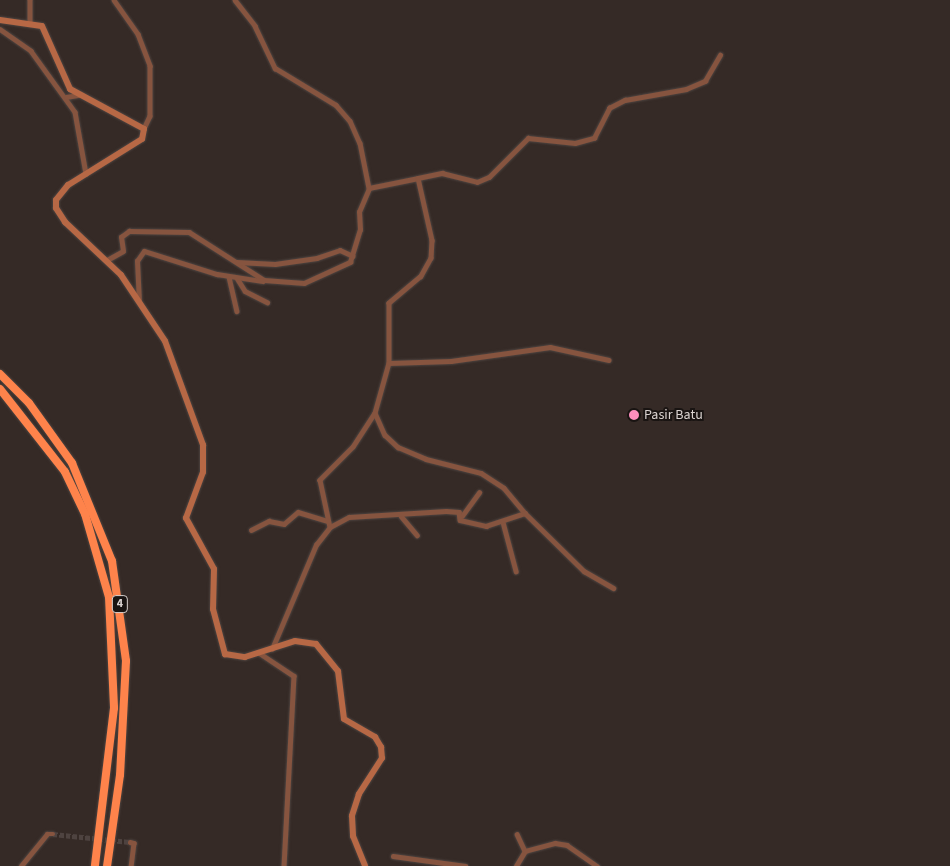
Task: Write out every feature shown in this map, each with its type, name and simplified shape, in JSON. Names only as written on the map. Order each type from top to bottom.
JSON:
[{"type":"highway","name":"4","points":[[0,374],[29,404],[72,463],[112,561],[126,661],[120,775],[107,866]]},
{"type":"highway","name":"4","points":[[0,389],[65,472],[85,514],[109,596],[114,708],[95,866]]},
{"type":"main road","points":[[0,20],[42,26],[51,38],[64,79],[79,95],[144,130],[142,139],[62,191],[56,208],[65,222],[107,260],[165,341],[201,436],[203,472],[186,518],[214,569],[213,609],[221,648],[234,658],[305,640],[322,649],[338,671],[344,719],[375,737],[381,747],[382,758],[359,794],[352,816],[353,836],[365,866]]},
{"type":"street","points":[[30,0],[30,23]]},
{"type":"street","points":[[114,0],[138,34],[150,66],[150,116],[144,130]]},
{"type":"street","points":[[139,303],[137,261],[144,251],[236,278],[304,283],[340,270],[353,256],[360,230],[359,212],[369,188],[360,143],[350,121],[336,105],[275,68],[255,26],[235,0]]},
{"type":"street","points":[[0,28],[31,52],[65,96],[80,128],[86,174]]},
{"type":"street","points":[[369,188],[442,172],[477,182],[489,177],[528,138],[575,143],[594,138],[609,108],[625,100],[686,89],[705,81],[720,55]]},
{"type":"street","points":[[65,96],[73,100],[79,95]]},
{"type":"street","points":[[330,526],[320,480],[352,447],[375,413],[390,363],[389,303],[421,276],[431,258],[432,240],[418,178]]},
{"type":"street","points":[[107,260],[124,248],[124,233],[138,229],[189,232],[271,282]]},
{"type":"street","points":[[236,262],[275,264],[317,258],[340,250],[353,256]]},
{"type":"street","points":[[229,276],[237,311]]},
{"type":"street","points":[[236,278],[245,291],[267,302]]},
{"type":"street","points":[[390,363],[422,363],[550,347],[609,360]]},
{"type":"street","points":[[375,413],[385,435],[398,447],[482,473],[504,488],[525,514],[584,571],[612,588]]},
{"type":"street","points":[[479,493],[460,520],[478,525],[503,522],[525,514]]},
{"type":"street","points":[[251,530],[269,521],[284,524],[298,512],[328,521]]},
{"type":"street","points":[[272,649],[313,552],[330,526],[349,517],[401,516],[446,512],[462,516]]},
{"type":"street","points":[[401,516],[417,535]]},
{"type":"street","points":[[503,522],[516,571]]},
{"type":"street","points":[[258,652],[294,676],[284,866]]},
{"type":"street","points":[[22,866],[47,834],[53,834]]},
{"type":"street","points":[[517,834],[525,851]]},
{"type":"street","points":[[130,842],[134,843],[131,866]]},
{"type":"street","points":[[516,866],[525,851],[562,843],[597,866]]},
{"type":"street","points":[[392,856],[465,866]]},
{"type":"tunnel","points":[[53,834],[130,842]]},
{"type":"place","name":"Pasir Batu","points":[[634,415]]}]
